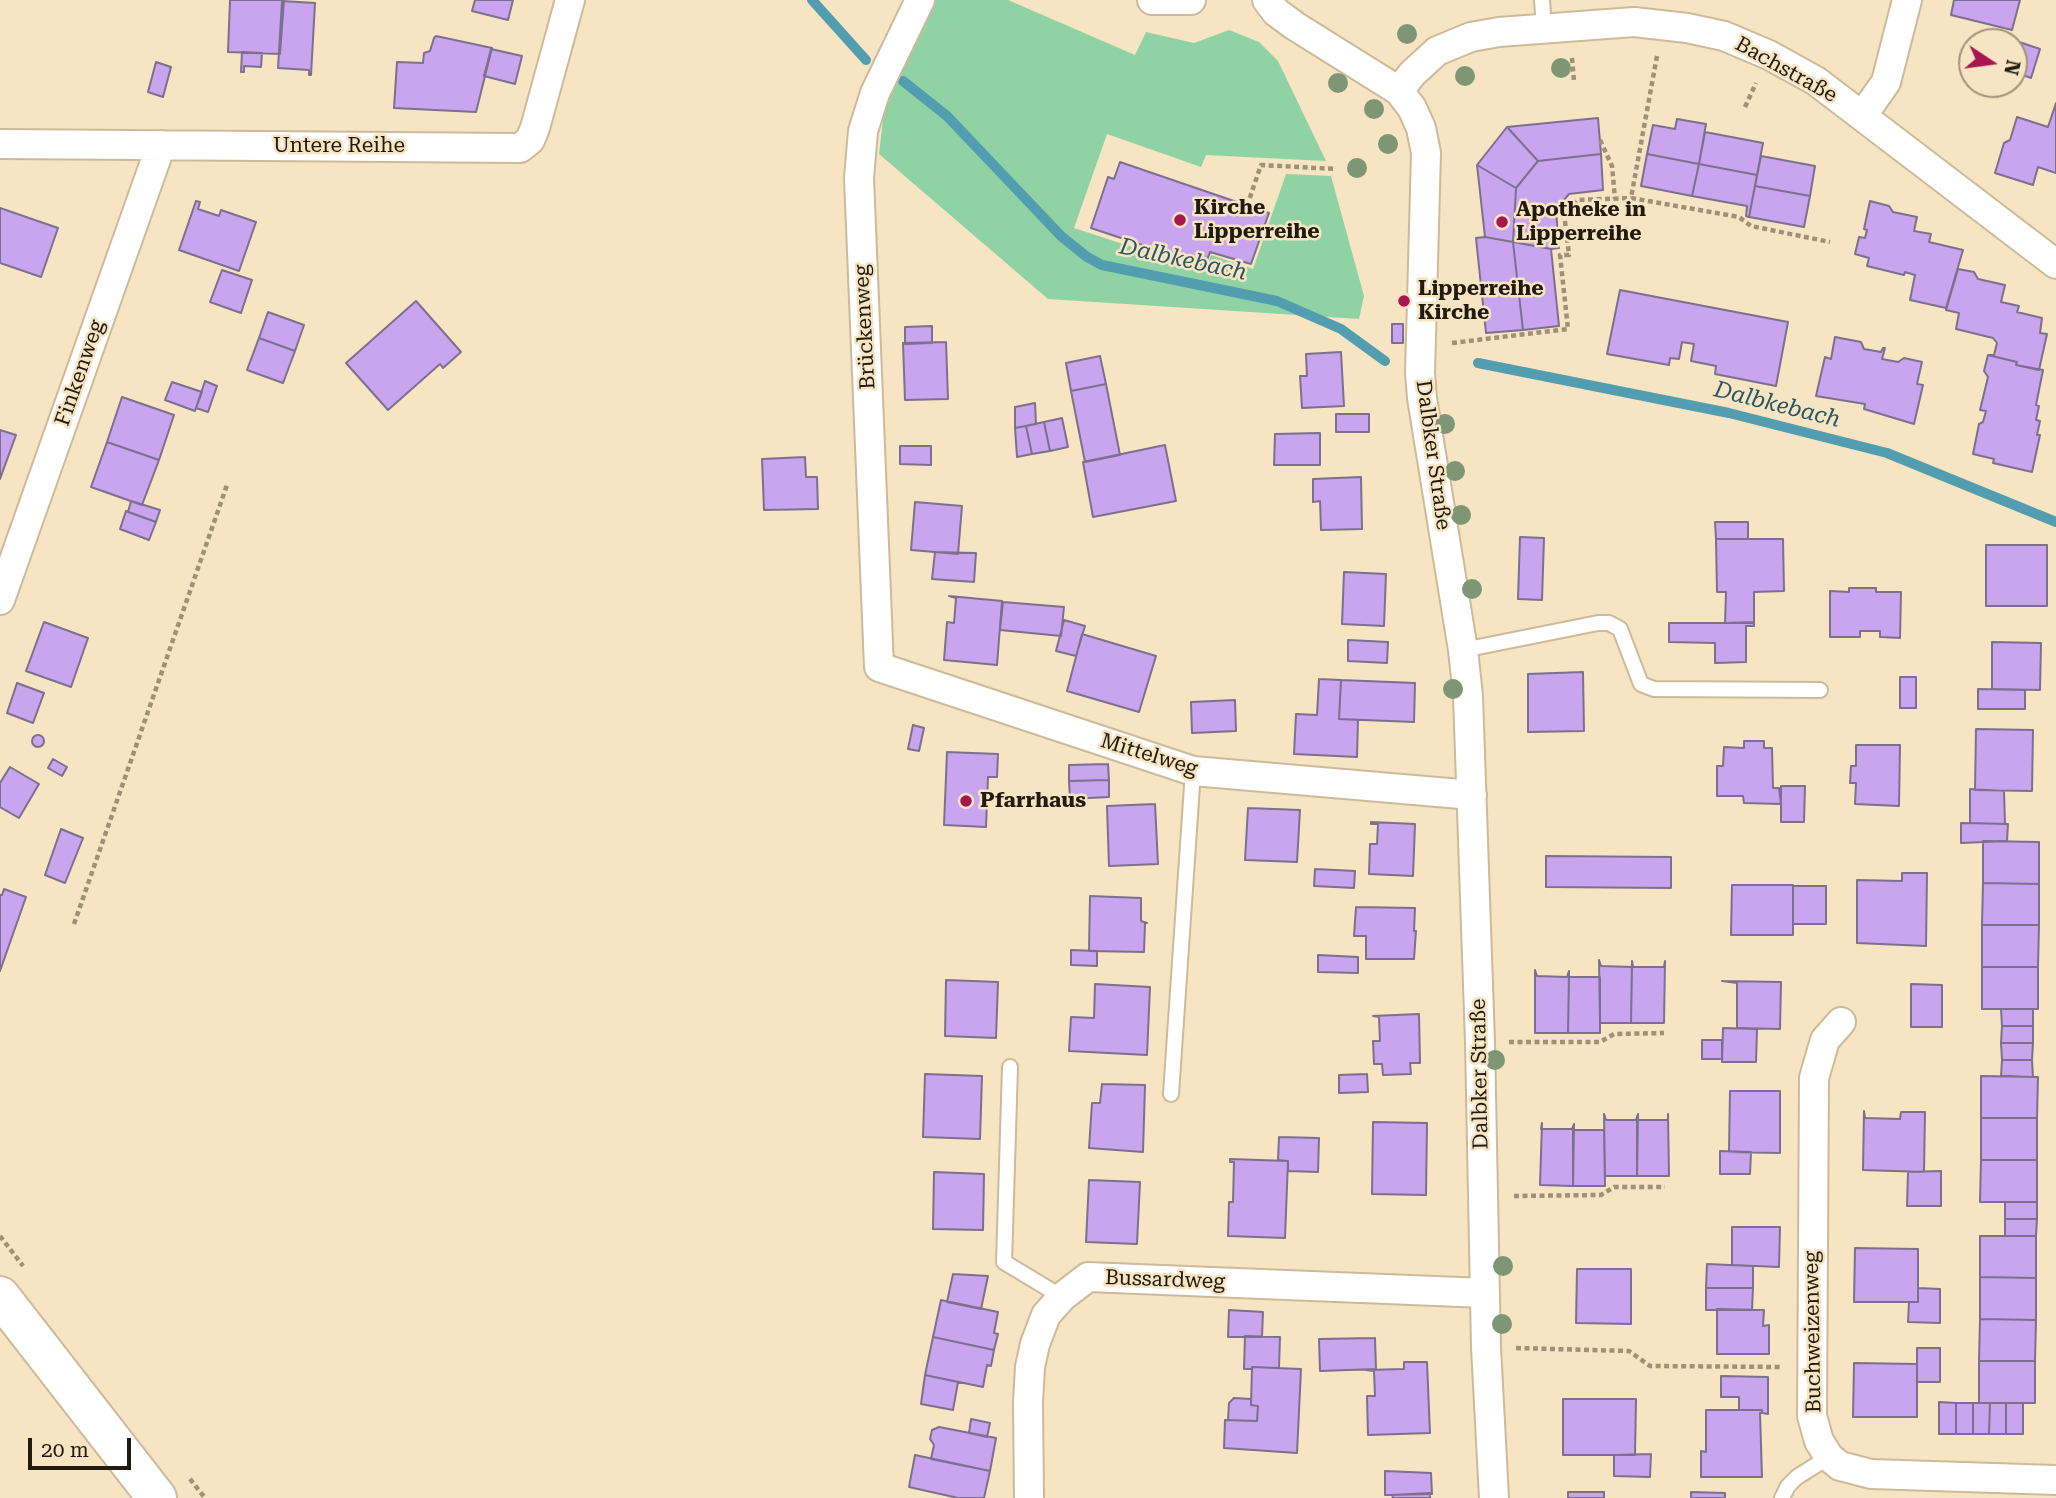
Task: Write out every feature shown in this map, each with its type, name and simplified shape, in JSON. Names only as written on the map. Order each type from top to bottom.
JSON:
[{"type":"main road","points":[[0,1296],[157,1498]]},
{"type":"street","name":"Untere Reihe","points":[[0,144],[520,148],[530,140],[535,128],[570,0]]},
{"type":"street","name":"Brückenweg","points":[[879,667],[859,178],[863,131],[875,93],[920,0]]},
{"type":"street","points":[[1152,0],[1191,0]]},
{"type":"street","name":"Dalbker Straße","points":[[1267,0],[1276,12],[1294,26],[1399,91],[1412,108],[1426,153],[1422,398],[1468,696],[1480,1042],[1486,1347],[1494,1498]]},
{"type":"street","points":[[1863,115],[1886,82],[1907,0]]},
{"type":"street","name":"Bachstraße","points":[[1399,91],[1412,74],[1437,51],[1452,43],[1499,32],[1543,14],[1687,28],[1724,36],[1769,55],[1816,81],[2056,264]]},
{"type":"street","name":"Finkenweg","points":[[0,600],[161,145]]},
{"type":"street","name":"Mittelweg","points":[[879,667],[1193,771],[1472,795]]},
{"type":"street","name":"Buchweizenweg","points":[[1829,1457],[1819,1441],[1811,1416],[1814,1078],[1825,1040],[1841,1021]]},
{"type":"street","name":"Bussardweg","points":[[1029,1498],[1028,1402],[1030,1367],[1035,1344],[1046,1315],[1062,1297],[1088,1278],[1485,1293]]},
{"type":"street","points":[[1829,1457],[1852,1471],[1871,1474],[2056,1480]]},
{"type":"lane","points":[[1463,650],[1609,623],[1620,629],[1641,684],[1654,689],[1820,690]]},
{"type":"lane","points":[[1171,1094],[1193,771]]},
{"type":"lane","points":[[1010,1068],[1004,1262],[1062,1297]]},
{"type":"lane","points":[[1782,1498],[1797,1477],[1829,1457]]},
{"type":"path","points":[[1631,198],[1653,82]]},
{"type":"path","points":[[1600,140],[1612,166],[1615,199]]},
{"type":"path","points":[[1247,205],[1261,165],[1336,169]]},
{"type":"path","points":[[1450,344],[1568,330],[1560,255],[1569,254],[1564,214],[1577,200],[1631,198],[1739,217],[1751,226],[1830,242]]},
{"type":"path","points":[[74,924],[226,485]]},
{"type":"path","points":[[1480,1042],[1600,1042],[1614,1034],[1664,1033]]},
{"type":"path","points":[[1483,1196],[1601,1195],[1614,1186],[1665,1187]]},
{"type":"path","points":[[1486,1347],[1629,1351],[1650,1366],[1811,1367]]},
{"type":"green space","points":[[936,0],[1008,0],[1135,55],[1146,32],[1194,43],[1229,30],[1259,42],[1278,61],[1326,161],[1206,155],[1201,167],[1107,134],[1074,228],[1205,271],[1211,255],[1253,269],[1286,174],[1331,176],[1364,296],[1359,319],[1048,299],[879,154],[884,111],[908,54]]},
{"type":"building","points":[[230,0],[284,0],[280,54],[228,52]]},
{"type":"building","points":[[475,0],[513,0],[508,20],[472,11]]},
{"type":"building","points":[[1954,0],[2020,0],[2013,28],[1951,15]]},
{"type":"building","points":[[282,1],[315,3],[311,75],[309,70],[278,68]]},
{"type":"building","points":[[436,36],[492,48],[476,112],[394,108],[397,62],[423,63],[424,53],[430,51]]},
{"type":"building","points":[[2028,45],[2040,49],[2031,78],[2028,77]]},
{"type":"building","points":[[491,49],[522,56],[515,84],[484,76]]},
{"type":"building","points":[[242,52],[262,53],[261,67],[244,66],[244,72],[241,72]]},
{"type":"building","points":[[156,62],[171,67],[163,97],[148,92]]},
{"type":"building","points":[[2056,103],[2056,173],[2038,167],[2033,185],[1995,173],[2004,143],[2010,140],[2017,117],[2048,127]]},
{"type":"building","points":[[1598,118],[1601,154],[1538,161],[1507,127]]},
{"type":"building","points":[[1677,119],[1706,124],[1699,164],[1647,154],[1653,125],[1675,129]]},
{"type":"building","points":[[1507,127],[1538,161],[1516,188],[1477,165]]},
{"type":"building","points":[[1705,132],[1763,143],[1757,175],[1699,164]]},
{"type":"building","points":[[1601,154],[1603,190],[1569,194],[1556,210],[1559,248],[1513,242],[1516,188],[1538,161]]},
{"type":"building","points":[[1647,154],[1699,164],[1692,196],[1641,186]]},
{"type":"building","points":[[1761,156],[1815,166],[1810,196],[1755,186]]},
{"type":"building","name":"Kirche Lipperreihe","points":[[1120,162],[1269,213],[1251,264],[1210,252],[1205,266],[1091,228],[1108,177],[1114,179]]},
{"type":"building","points":[[1699,164],[1757,175],[1749,217],[1746,216],[1747,206],[1692,196]]},
{"type":"building","points":[[1477,165],[1516,188],[1513,242],[1485,237]]},
{"type":"building","points":[[1755,186],[1810,196],[1804,227],[1749,217]]},
{"type":"building","points":[[196,201],[200,202],[198,209],[219,216],[221,210],[256,222],[239,271],[179,250]]},
{"type":"building","points":[[1870,201],[1889,206],[1893,212],[1917,217],[1914,231],[1931,234],[1929,242],[1963,250],[1946,308],[1910,300],[1915,275],[1867,266],[1869,258],[1855,254],[1859,237],[1865,238],[1867,230],[1864,229]]},
{"type":"building","points":[[0,208],[58,228],[41,277],[0,263]]},
{"type":"building","points":[[1476,238],[1513,242],[1518,286],[1481,286]]},
{"type":"building","points":[[1513,242],[1551,249],[1559,326],[1523,330]]},
{"type":"building","points":[[1958,269],[1974,272],[1978,279],[2005,285],[2001,302],[2019,306],[2017,312],[2042,318],[2040,333],[2047,334],[2039,370],[1988,355],[1994,355],[1997,343],[1993,338],[1956,329],[1959,313],[1946,310]]},
{"type":"building","points":[[222,270],[252,280],[241,313],[210,302]]},
{"type":"building","points":[[1481,286],[1518,286],[1523,330],[1486,333]]},
{"type":"building","points":[[1620,290],[1788,322],[1776,386],[1715,374],[1716,366],[1691,361],[1694,344],[1682,342],[1679,359],[1670,358],[1669,365],[1607,354]]},
{"type":"building","points":[[416,301],[461,352],[443,368],[440,364],[388,410],[346,363]]},
{"type":"building","points":[[268,312],[304,325],[295,351],[259,338]]},
{"type":"building","points":[[1392,324],[1403,324],[1403,343],[1392,343]]},
{"type":"building","points":[[932,326],[932,343],[905,344],[905,327]]},
{"type":"building","points":[[1835,337],[1861,342],[1864,349],[1881,352],[1885,348],[1882,359],[1898,362],[1904,358],[1922,362],[1917,384],[1923,385],[1914,424],[1864,409],[1865,404],[1816,396],[1825,357],[1831,359]]},
{"type":"building","points":[[259,338],[295,351],[283,383],[247,370]]},
{"type":"building","points":[[946,342],[948,399],[905,400],[903,343]]},
{"type":"building","points":[[1341,352],[1344,406],[1302,408],[1300,376],[1307,376],[1306,354]]},
{"type":"building","points":[[1988,355],[2017,362],[2016,365],[2043,370],[2036,405],[2039,406],[2036,420],[2040,421],[2037,435],[2040,435],[2032,472],[1993,463],[1994,459],[1973,454],[1979,424],[1983,422],[1986,411],[1980,410],[1988,377],[1984,371]]},
{"type":"building","points":[[1100,356],[1106,384],[1071,391],[1066,363]]},
{"type":"building","points":[[205,381],[217,386],[208,412],[196,408]]},
{"type":"building","points":[[172,382],[202,392],[195,411],[165,400]]},
{"type":"building","points":[[1106,384],[1120,455],[1085,462],[1071,391]]},
{"type":"building","points":[[122,397],[174,415],[159,460],[107,442]]},
{"type":"building","points":[[1035,403],[1036,424],[1015,428],[1015,407]]},
{"type":"building","points":[[1336,414],[1369,414],[1369,432],[1336,432]]},
{"type":"building","points":[[1062,418],[1068,447],[1050,451],[1044,422]]},
{"type":"building","points":[[1044,422],[1050,451],[1032,454],[1026,426]]},
{"type":"building","points":[[1026,426],[1032,454],[1017,457],[1015,428]]},
{"type":"building","points":[[0,430],[16,435],[0,479]]},
{"type":"building","points":[[1320,433],[1320,465],[1274,465],[1275,434]]},
{"type":"building","points":[[107,442],[159,460],[142,505],[91,487]]},
{"type":"building","points":[[1165,445],[1176,501],[1093,517],[1083,462]]},
{"type":"building","points":[[900,446],[931,446],[931,465],[900,464]]},
{"type":"building","points":[[805,457],[806,477],[817,477],[818,509],[764,510],[762,459]]},
{"type":"building","points":[[1361,477],[1362,529],[1321,530],[1320,501],[1313,502],[1313,479]]},
{"type":"building","points":[[131,501],[160,510],[156,522],[128,512]]},
{"type":"building","points":[[915,502],[962,506],[958,554],[911,550]]},
{"type":"building","points":[[126,511],[156,522],[149,540],[120,529]]},
{"type":"building","points":[[1715,522],[1748,522],[1748,539],[1716,539]]},
{"type":"building","points":[[1520,537],[1544,538],[1542,600],[1518,599]]},
{"type":"building","points":[[1716,539],[1783,539],[1784,591],[1754,592],[1754,622],[1725,623],[1726,592],[1717,592]]},
{"type":"building","points":[[1986,545],[2047,545],[2047,606],[1986,606]]},
{"type":"building","points":[[935,552],[976,553],[974,582],[932,579]]},
{"type":"building","points":[[1344,572],[1386,574],[1384,626],[1342,624]]},
{"type":"building","points":[[1849,588],[1901,592],[1900,638],[1880,637],[1880,631],[1860,631],[1860,637],[1830,637],[1830,591],[1849,592]]},
{"type":"building","points":[[949,596],[1002,601],[997,665],[944,660],[947,622],[954,623],[956,598]]},
{"type":"building","points":[[1003,602],[1064,607],[1061,636],[1000,630]]},
{"type":"building","points":[[1064,620],[1085,626],[1076,656],[1056,651]]},
{"type":"building","points":[[44,622],[88,638],[71,687],[26,671]]},
{"type":"building","points":[[1669,623],[1754,623],[1754,626],[1746,626],[1746,662],[1715,663],[1715,643],[1669,642]]},
{"type":"building","points":[[1082,634],[1156,656],[1139,712],[1067,691]]},
{"type":"building","points":[[1348,640],[1388,642],[1387,663],[1348,661]]},
{"type":"building","points":[[1992,642],[2041,643],[2040,690],[1992,689]]},
{"type":"building","points":[[1583,672],[1584,731],[1528,732],[1528,674]]},
{"type":"building","points":[[1900,677],[1916,677],[1916,708],[1900,708]]},
{"type":"building","points":[[1319,679],[1341,680],[1339,719],[1358,720],[1357,757],[1294,754],[1296,714],[1317,715]]},
{"type":"building","points":[[1341,680],[1415,683],[1414,722],[1339,719]]},
{"type":"building","points":[[17,683],[44,693],[33,723],[7,713]]},
{"type":"building","points":[[1978,689],[2025,690],[2025,709],[1978,709]]},
{"type":"building","points":[[1235,700],[1236,731],[1192,733],[1191,702]]},
{"type":"building","points":[[913,725],[924,728],[919,751],[908,749]]},
{"type":"building","points":[[1976,729],[2033,730],[2032,791],[1975,790]]},
{"type":"building","points":[[33,736],[43,736],[43,746],[33,746]]},
{"type":"building","points":[[1744,741],[1764,741],[1764,748],[1772,748],[1773,788],[1779,788],[1781,804],[1744,803],[1743,796],[1717,796],[1717,766],[1723,766],[1724,747],[1744,748]]},
{"type":"building","points":[[1856,745],[1900,745],[1899,806],[1855,804],[1856,783],[1850,783],[1851,766],[1856,766]]},
{"type":"building","name":"Pfarrhaus","points":[[947,752],[998,754],[997,777],[988,777],[986,827],[944,825]]},
{"type":"building","points":[[53,759],[67,767],[62,776],[48,768]]},
{"type":"building","points":[[1108,764],[1109,780],[1069,781],[1069,765]]},
{"type":"building","points":[[10,767],[39,784],[19,818],[0,807],[0,783]]},
{"type":"building","points":[[1109,780],[1109,797],[1070,799],[1069,781]]},
{"type":"building","points":[[1781,786],[1805,786],[1804,822],[1781,822]]},
{"type":"building","points":[[1970,789],[2004,791],[2005,824],[1970,823]]},
{"type":"building","points":[[1155,804],[1158,864],[1109,866],[1107,806]]},
{"type":"building","points":[[1248,808],[1300,810],[1297,862],[1245,860]]},
{"type":"building","points":[[1371,822],[1415,824],[1413,876],[1369,874],[1370,844],[1377,844],[1378,824]]},
{"type":"building","points":[[1961,823],[2008,824],[2007,841],[1961,843]]},
{"type":"building","points":[[61,829],[83,838],[65,883],[45,875]]},
{"type":"building","points":[[1983,841],[2039,842],[2039,884],[1983,883]]},
{"type":"building","points":[[1546,856],[1671,857],[1671,888],[1546,887]]},
{"type":"building","points":[[1315,869],[1355,871],[1354,888],[1314,886]]},
{"type":"building","points":[[1902,873],[1927,873],[1926,946],[1857,943],[1857,880],[1902,881]]},
{"type":"building","points":[[1983,883],[2039,884],[2039,925],[1982,925]]},
{"type":"building","points":[[1732,885],[1793,885],[1793,935],[1731,935]]},
{"type":"building","points":[[1793,886],[1826,886],[1826,924],[1793,924]]},
{"type":"building","points":[[4,889],[26,897],[0,971],[0,895]]},
{"type":"building","points":[[1090,896],[1141,898],[1141,921],[1147,923],[1144,952],[1089,951]]},
{"type":"building","points":[[1356,907],[1415,908],[1414,959],[1366,959],[1366,936],[1354,936]]},
{"type":"building","points":[[1982,925],[2039,925],[2038,967],[1982,967]]},
{"type":"building","points":[[1071,950],[1097,951],[1097,966],[1071,965]]},
{"type":"building","points":[[1318,955],[1358,957],[1358,973],[1318,972]]},
{"type":"building","points":[[1599,960],[1601,966],[1632,967],[1631,1023],[1600,1023]]},
{"type":"building","points":[[1632,961],[1633,967],[1664,967],[1665,961],[1664,1023],[1631,1023]]},
{"type":"building","points":[[1982,967],[2038,967],[2038,1009],[1982,1009]]},
{"type":"building","points":[[1535,970],[1537,976],[1567,977],[1569,971],[1568,1033],[1535,1033]]},
{"type":"building","points":[[1569,977],[1600,977],[1600,1033],[1568,1033]]},
{"type":"building","points":[[946,980],[998,982],[996,1038],[945,1036]]},
{"type":"building","points":[[1722,981],[1781,982],[1780,1029],[1737,1028],[1737,983]]},
{"type":"building","points":[[1095,984],[1150,987],[1147,1055],[1069,1051],[1071,1017],[1094,1018]]},
{"type":"building","points":[[1911,984],[1942,985],[1942,1027],[1911,1027]]},
{"type":"building","points":[[2001,1009],[2033,1009],[2033,1026],[2002,1026]]},
{"type":"building","points":[[1419,1014],[1420,1063],[1410,1063],[1411,1074],[1383,1075],[1382,1064],[1374,1064],[1373,1041],[1380,1041],[1379,1017],[1373,1016]]},
{"type":"building","points":[[2002,1026],[2033,1026],[2033,1043],[2001,1043]]},
{"type":"building","points":[[1723,1028],[1757,1029],[1756,1062],[1722,1062]]},
{"type":"building","points":[[1702,1040],[1722,1040],[1722,1059],[1702,1059]]},
{"type":"building","points":[[2001,1043],[2033,1043],[2032,1060],[2002,1060]]},
{"type":"building","points":[[2002,1060],[2032,1060],[2033,1077],[2001,1076]]},
{"type":"building","points":[[925,1074],[982,1076],[980,1139],[923,1137]]},
{"type":"building","points":[[1367,1074],[1368,1092],[1339,1093],[1339,1075]]},
{"type":"building","points":[[1981,1076],[2038,1077],[2037,1118],[1981,1118]]},
{"type":"building","points":[[1102,1084],[1145,1085],[1143,1152],[1089,1148],[1092,1103],[1100,1103]]},
{"type":"building","points":[[1730,1091],[1780,1091],[1780,1153],[1729,1152]]},
{"type":"building","points":[[1864,1111],[1865,1118],[1900,1119],[1901,1112],[1925,1112],[1924,1172],[1863,1170]]},
{"type":"building","points":[[1604,1114],[1606,1120],[1636,1120],[1638,1114],[1637,1176],[1605,1176]]},
{"type":"building","points":[[1668,1114],[1669,1176],[1637,1176],[1637,1120],[1668,1120]]},
{"type":"building","points":[[1981,1118],[2037,1118],[2037,1160],[1981,1160]]},
{"type":"building","points":[[1373,1122],[1427,1123],[1426,1195],[1372,1194]]},
{"type":"building","points":[[1574,1124],[1573,1186],[1540,1185],[1542,1129],[1572,1129]]},
{"type":"building","points":[[1573,1130],[1604,1130],[1605,1186],[1573,1186]]},
{"type":"building","points":[[1279,1137],[1319,1138],[1318,1172],[1288,1171],[1288,1161],[1278,1160]]},
{"type":"building","points":[[1720,1151],[1751,1152],[1750,1174],[1720,1174]]},
{"type":"building","points":[[1230,1159],[1288,1161],[1285,1238],[1228,1236],[1229,1202],[1233,1202],[1234,1162],[1230,1162]]},
{"type":"building","points":[[1981,1160],[2037,1160],[2037,1202],[1980,1202]]},
{"type":"building","points":[[1941,1171],[1941,1206],[1907,1206],[1908,1172]]},
{"type":"building","points":[[934,1172],[984,1174],[983,1230],[933,1229]]},
{"type":"building","points":[[1089,1180],[1140,1182],[1137,1244],[1086,1242]]},
{"type":"building","points":[[2005,1202],[2037,1202],[2037,1219],[2005,1219]]},
{"type":"building","points":[[2005,1219],[2037,1219],[2036,1236],[2005,1236]]},
{"type":"building","points":[[1732,1227],[1780,1227],[1779,1267],[1732,1265]]},
{"type":"building","points":[[1980,1236],[2036,1236],[2036,1278],[1980,1277]]},
{"type":"building","points":[[1855,1248],[1918,1249],[1918,1302],[1854,1302]]},
{"type":"building","points":[[1707,1264],[1753,1266],[1753,1288],[1706,1288]]},
{"type":"building","points":[[1577,1269],[1631,1269],[1631,1324],[1576,1323]]},
{"type":"building","points":[[953,1274],[988,1276],[981,1309],[947,1302]]},
{"type":"building","points":[[1980,1277],[2036,1278],[2036,1320],[1980,1319]]},
{"type":"building","points":[[1706,1288],[1753,1288],[1752,1310],[1706,1310]]},
{"type":"building","points":[[1918,1288],[1940,1289],[1940,1323],[1908,1322],[1909,1302],[1918,1302]]},
{"type":"building","points":[[941,1300],[998,1312],[994,1333],[998,1334],[994,1350],[933,1337]]},
{"type":"building","points":[[1717,1309],[1764,1310],[1763,1326],[1769,1325],[1769,1354],[1717,1354]]},
{"type":"building","points":[[1229,1310],[1263,1312],[1262,1337],[1228,1337]]},
{"type":"building","points":[[1980,1319],[2036,1320],[2035,1361],[1979,1361]]},
{"type":"building","points":[[1245,1336],[1280,1337],[1279,1368],[1244,1369]]},
{"type":"building","points":[[933,1337],[994,1350],[991,1366],[987,1365],[983,1387],[925,1375]]},
{"type":"building","points":[[1375,1338],[1376,1369],[1320,1371],[1319,1339]]},
{"type":"building","points":[[1917,1348],[1940,1348],[1940,1382],[1917,1382]]},
{"type":"building","points":[[1979,1361],[2035,1361],[2035,1403],[1979,1403]]},
{"type":"building","points":[[1404,1362],[1427,1362],[1430,1433],[1368,1435],[1367,1396],[1375,1396],[1374,1371],[1366,1370],[1404,1369]]},
{"type":"building","points":[[1854,1363],[1917,1364],[1917,1417],[1853,1417]]},
{"type":"building","points":[[1252,1367],[1301,1369],[1297,1453],[1224,1448],[1225,1420],[1257,1421],[1258,1406],[1251,1405]]},
{"type":"building","points":[[925,1375],[958,1382],[953,1410],[921,1404]]},
{"type":"building","points":[[1721,1376],[1768,1377],[1768,1414],[1762,1413],[1762,1410],[1739,1410],[1739,1397],[1721,1397]]},
{"type":"building","points":[[1234,1398],[1251,1399],[1251,1405],[1258,1406],[1257,1421],[1228,1420],[1229,1403]]},
{"type":"building","points":[[1563,1399],[1636,1399],[1635,1455],[1563,1455]]},
{"type":"building","points":[[1939,1402],[1956,1403],[1956,1434],[1939,1434]]},
{"type":"building","points":[[1956,1403],[1973,1403],[1973,1434],[1956,1434]]},
{"type":"building","points":[[1973,1403],[1990,1403],[1989,1434],[1973,1434]]},
{"type":"building","points":[[1990,1403],[2006,1403],[2006,1434],[1989,1434]]},
{"type":"building","points":[[2006,1403],[2023,1403],[2023,1434],[2006,1434]]},
{"type":"building","points":[[1706,1410],[1762,1410],[1762,1477],[1701,1477],[1701,1451],[1706,1452]]},
{"type":"building","points":[[971,1419],[990,1423],[987,1437],[969,1433]]},
{"type":"building","points":[[939,1427],[996,1438],[990,1471],[931,1459],[934,1445],[930,1439],[932,1430]]},
{"type":"building","points":[[1651,1454],[1650,1477],[1614,1476],[1614,1455]]},
{"type":"building","points":[[915,1455],[990,1471],[984,1498],[958,1498],[909,1487]]},
{"type":"building","points":[[1385,1471],[1431,1473],[1432,1494],[1385,1495]]},
{"type":"building","points":[[1568,1492],[1604,1492],[1604,1498],[1568,1498]]},
{"type":"building","points":[[1691,1492],[1725,1493],[1725,1498],[1691,1498]]},
{"type":"building","points":[[1430,1493],[1430,1498],[1393,1498],[1392,1495]]},
{"type":"waterway","name":"Dalbkebach","points":[[812,0],[866,60]]},
{"type":"waterway","name":"Dalbkebach","points":[[903,81],[947,116],[1061,236],[1087,257],[1102,265],[1277,301],[1341,329],[1385,361]]},
{"type":"waterway","name":"Dalbkebach","points":[[1478,363],[1729,413],[1887,453],[2056,522]]},
{"type":"place","name":"Kirche Lipperreihe","points":[[1180,220]]},
{"type":"place","name":"Apotheke in Lipperreihe","points":[[1502,222]]},
{"type":"place","name":"Lipperreihe Kirche","points":[[1404,301]]},
{"type":"place","name":"Pfarrhaus","points":[[966,801]]}]
